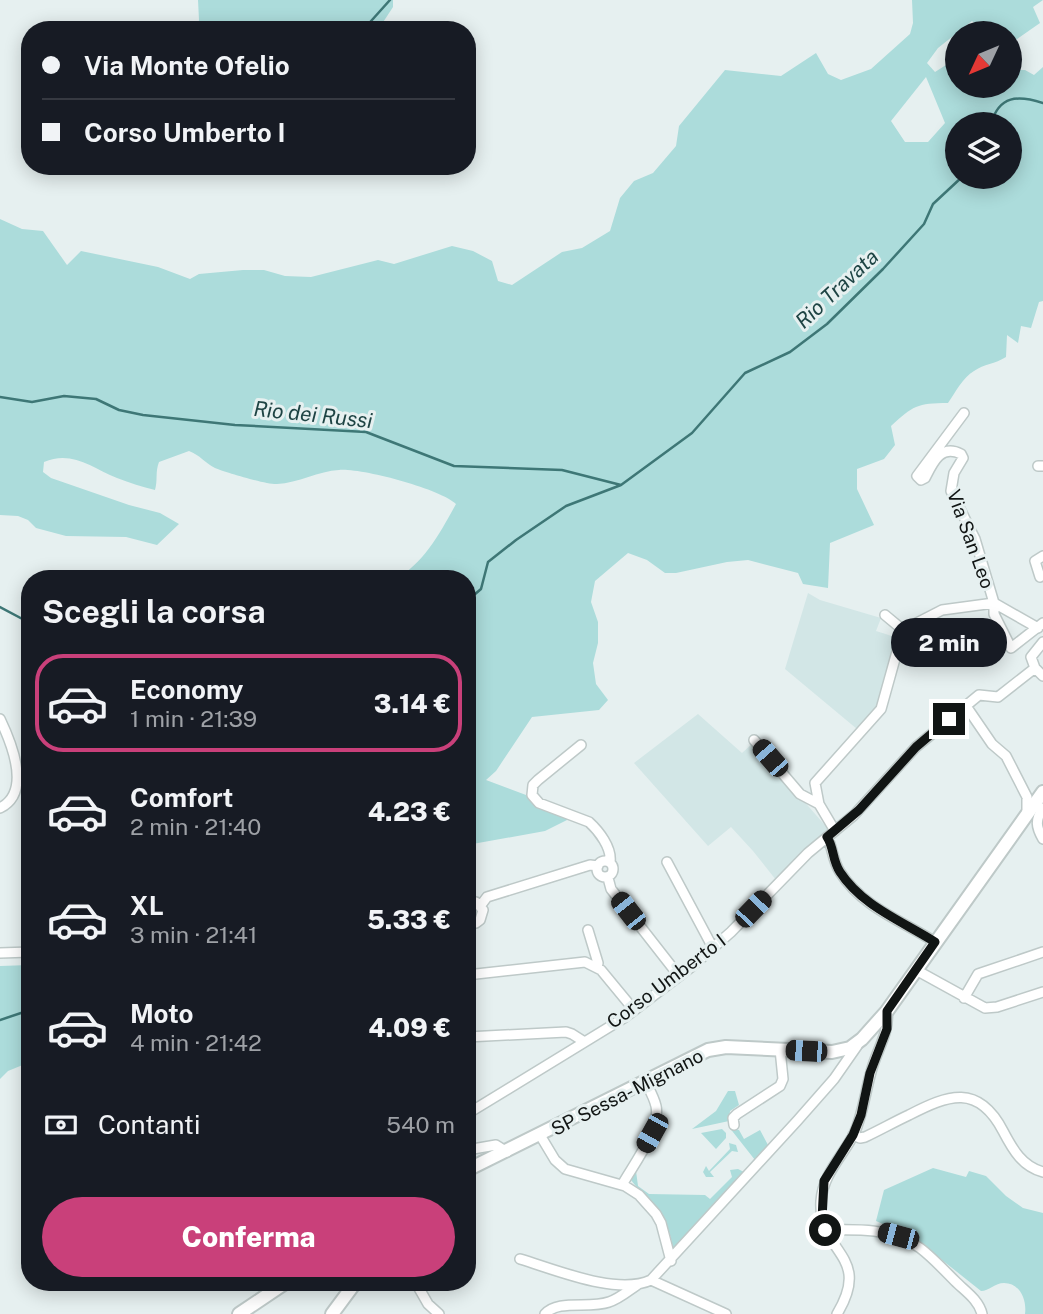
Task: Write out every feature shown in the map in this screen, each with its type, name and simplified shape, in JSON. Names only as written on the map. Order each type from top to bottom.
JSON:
[{"type":"street","name":"Via San Leo","points":[[964,413],[916,476],[921,480],[925,478],[939,454],[944,451],[961,454],[963,458],[954,473],[951,491],[975,539],[997,621],[1012,648],[1040,626]]},
{"type":"street","points":[[1040,576],[1035,561],[1043,556]]},
{"type":"street","points":[[935,942],[866,901],[844,878],[831,853],[831,834],[815,789],[817,780],[881,709],[903,630],[942,610],[994,603],[1040,626]]},
{"type":"street","points":[[886,615],[903,630]]},
{"type":"street","points":[[1043,642],[1031,657],[1035,668],[1043,676]]},
{"type":"street","name":"Corso Umberto I","points":[[476,1108],[635,1010],[679,976],[713,948],[866,803],[916,747],[979,695],[998,698],[1035,668]]},
{"type":"street","points":[[966,706],[992,744],[1012,765],[1027,797],[1026,817]]},
{"type":"street","points":[[0,719],[17,774],[14,792],[10,800],[0,808]]},
{"type":"street","points":[[754,740],[802,796],[819,804]]},
{"type":"street","points":[[581,745],[538,780],[531,789],[532,795],[539,803],[589,822],[593,826],[608,848],[614,871],[608,878]]},
{"type":"street","name":"SP Sessa- Mignano","points":[[476,1166],[695,1055],[717,1048],[837,1052],[850,1048],[862,1040],[887,1011],[1043,792]]},
{"type":"street","points":[[1043,808],[1037,821],[1038,831],[1043,839]]},
{"type":"street","points":[[481,905],[487,897],[590,865],[598,866],[603,862],[610,862]]},
{"type":"street","points":[[667,862],[713,948]]},
{"type":"street","points":[[598,866],[600,876],[608,878]]},
{"type":"street","points":[[608,878],[611,889],[679,976]]},
{"type":"street","points":[[476,902],[483,910],[481,920],[476,923]]},
{"type":"street","points":[[588,930],[598,963],[597,968]]},
{"type":"street","points":[[0,953],[21,952]]},
{"type":"street","points":[[964,998],[978,974],[1043,952]]},
{"type":"street","points":[[476,974],[585,962],[597,968],[635,1010]]},
{"type":"street","points":[[916,970],[964,998],[989,1008],[1043,992]]},
{"type":"street","points":[[837,1314],[848,1292],[849,1268],[846,1259],[825,1230],[822,1219],[824,1181],[853,1135],[865,1102],[873,1065],[887,1029],[887,1011]]},
{"type":"street","points":[[476,1037],[566,1032],[583,1041]]},
{"type":"street","points":[[545,1314],[558,1305],[586,1307],[609,1302],[650,1280],[671,1261],[797,1121],[834,1079],[862,1040]]},
{"type":"street","points":[[734,1125],[733,1118],[737,1114],[780,1086],[780,1049]]},
{"type":"street","points":[[622,1185],[652,1133],[656,1117],[655,1101],[645,1081]]},
{"type":"street","points":[[853,1135],[865,1137],[932,1102],[947,1097],[960,1097],[991,1113],[1017,1156],[1043,1172]]},
{"type":"street","points":[[540,1135],[555,1160],[565,1169],[629,1187],[639,1195],[656,1214],[664,1232],[671,1261]]},
{"type":"street","points":[[476,1148],[496,1145],[507,1152]]},
{"type":"street","points":[[825,1230],[864,1230],[909,1241],[970,1295],[980,1306],[982,1314]]},
{"type":"street","points":[[520,1259],[593,1280],[637,1285]]},
{"type":"street","points":[[650,1280],[726,1314]]},
{"type":"street","points":[[239,1314],[273,1291]]},
{"type":"street","points":[[332,1314],[349,1291]]},
{"type":"street","points":[[421,1291],[428,1304],[439,1314]]},
{"type":"shaded area","points":[[198,0],[393,0],[393,7],[384,21],[199,20]]},
{"type":"shaded area","points":[[912,0],[1043,0],[1033,7],[1040,23],[1022,36],[1022,21],[945,21],[945,42],[927,63],[935,72],[945,66],[945,98],[1022,98],[1022,70],[1034,75],[1043,67],[1043,301],[1039,302],[1031,328],[1021,326],[1018,343],[1007,335],[1006,357],[970,374],[948,403],[922,405],[905,414],[891,426],[895,445],[884,459],[857,469],[857,489],[874,525],[830,543],[828,588],[803,584],[798,573],[748,560],[665,573],[647,560],[628,553],[595,581],[591,602],[598,622],[598,643],[593,663],[596,684],[608,700],[599,710],[532,717],[496,771],[486,780],[526,795],[533,804],[569,819],[545,831],[476,843],[476,570],[409,570],[438,536],[456,504],[447,498],[400,481],[350,470],[331,471],[285,483],[265,482],[215,468],[189,451],[159,462],[155,490],[122,480],[73,459],[44,462],[43,472],[51,478],[160,513],[179,524],[157,545],[126,537],[66,536],[36,528],[28,520],[18,516],[0,515],[0,219],[22,229],[43,231],[67,265],[81,251],[158,267],[190,279],[199,274],[243,270],[264,270],[285,276],[311,277],[378,260],[394,264],[452,246],[473,251],[492,261],[498,281],[512,285],[562,252],[582,248],[610,231],[620,198],[634,181],[653,173],[676,146],[679,126],[725,70],[781,76],[816,53],[828,74],[841,80],[871,69],[910,34],[913,23]],"holes":[[[926,77],[945,123],[928,142],[905,142],[891,121]]]},
{"type":"shaded area","points":[[808,593],[820,600],[881,618],[876,631],[898,638],[879,704],[857,729],[785,669]]},
{"type":"shaded area","points":[[698,714],[742,753],[753,743],[830,831],[776,880],[731,827],[708,846],[634,763]]},
{"type":"shaded area","points":[[21,965],[21,1066],[8,1071],[0,1079],[0,966]]},
{"type":"shaded area","points":[[728,1091],[735,1091],[739,1105],[730,1111],[729,1121],[692,1129],[716,1111]]},
{"type":"shaded area","points":[[729,1127],[739,1130],[744,1139],[760,1130],[768,1145],[755,1160]]},
{"type":"shaded area","points":[[722,1129],[726,1138],[716,1149],[701,1133]]},
{"type":"shaded area","points":[[729,1143],[736,1145],[738,1152],[732,1151],[710,1172],[714,1177],[706,1177],[703,1172],[706,1166],[709,1171],[730,1149]]},
{"type":"shaded area","points":[[933,1168],[966,1177],[969,1171],[986,1176],[1023,1208],[1043,1213],[1043,1314],[1025,1314],[1025,1303],[1014,1286],[1001,1283],[981,1291],[913,1237],[876,1221],[884,1190]]},
{"type":"shaded area","points":[[738,1169],[744,1172],[675,1247],[662,1215],[631,1180],[636,1171],[638,1186],[649,1194],[705,1195],[710,1199],[732,1177],[730,1170]]},
{"type":"waterway","points":[[371,21],[390,0]]},
{"type":"waterway","name":"Rio Travata","points":[[996,112],[1004,103],[1018,98],[1043,103]]},
{"type":"waterway","name":"Rio Travata","points":[[476,593],[481,589],[488,562],[516,540],[566,506],[621,485],[692,433],[745,373],[790,352],[827,324],[924,224],[933,204],[949,189]]},
{"type":"waterway","name":"Rio dei Russi","points":[[0,397],[32,402],[64,396],[96,399],[119,410],[143,415],[235,425],[366,432],[454,466],[562,470],[621,485]]},
{"type":"waterway","points":[[0,607],[21,618]]},
{"type":"waterway","points":[[0,1020],[21,1013]]},
{"type":"route","points":[[825,1230],[821,1200],[824,1181],[853,1135],[861,1115],[870,1073],[887,1029],[887,1011],[935,942],[874,907],[856,892],[836,866],[827,837],[859,810],[916,747],[949,719]]}]
